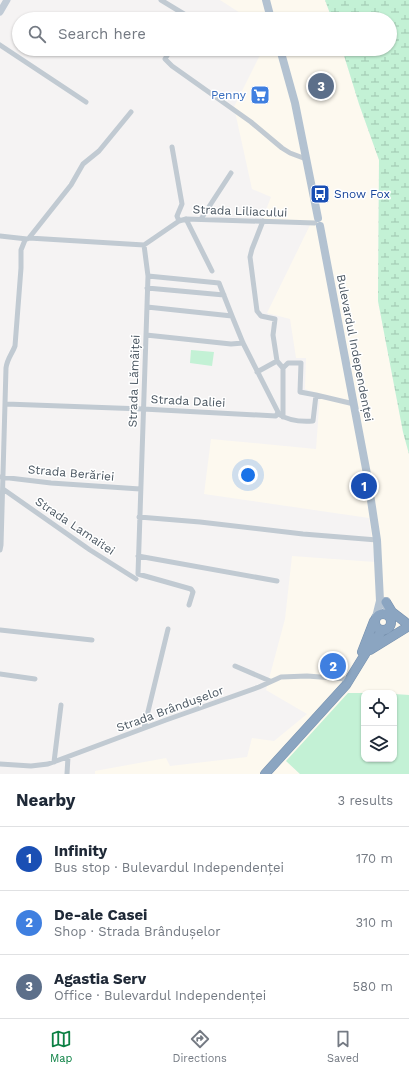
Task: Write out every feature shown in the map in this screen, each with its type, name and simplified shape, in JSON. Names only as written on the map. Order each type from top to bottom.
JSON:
[{"type":"highway","points":[[386,602],[392,612],[408,624]]},
{"type":"highway","points":[[382,614],[408,624],[384,630],[377,628],[375,619],[382,614]]},
{"type":"highway","points":[[384,630],[391,624],[389,617]]},
{"type":"highway","name":"Bulevardul Independenței","points":[[340,691],[361,653],[375,619]]},
{"type":"highway","points":[[366,654],[408,624]]},
{"type":"highway","name":"Bulevardul Independenței","points":[[265,774],[346,685],[384,630]]},
{"type":"main road","points":[[266,0],[270,12]]},
{"type":"main road","name":"Bulevardul Independenței","points":[[282,56],[295,102],[381,540],[386,602],[389,617]]},
{"type":"main road","name":"Bulevardul Independenței","points":[[367,474],[377,540],[380,595],[379,608],[375,619]]},
{"type":"street","points":[[161,0],[181,12]]},
{"type":"street","points":[[0,12],[4,3]]},
{"type":"street","points":[[0,45],[12,53]]},
{"type":"street","points":[[17,56],[86,102]]},
{"type":"street","points":[[167,56],[165,59],[172,66],[251,122],[282,148],[290,153],[306,159]]},
{"type":"street","points":[[0,550],[3,489],[2,437],[6,404],[6,368],[9,356],[13,352],[15,346],[21,268],[20,256],[27,239],[71,184],[83,164],[99,151],[131,112]]},
{"type":"street","points":[[172,147],[182,204],[177,216],[178,221]]},
{"type":"street","points":[[201,219],[230,173]]},
{"type":"street","points":[[186,219],[212,271]]},
{"type":"street","name":"Strada Liliacului","points":[[144,245],[178,221],[186,219],[318,222]]},
{"type":"street","points":[[263,221],[252,249],[250,265],[257,310],[261,316],[275,320],[273,335],[277,361],[283,368],[283,417]]},
{"type":"street","points":[[0,236],[27,239],[144,245]]},
{"type":"street","name":"Strada Lămâiței","points":[[137,576],[148,276],[144,245]]},
{"type":"street","points":[[148,276],[218,283],[243,343],[278,410],[276,415],[287,419],[304,422],[313,421],[316,395]]},
{"type":"street","points":[[147,288],[224,295]]},
{"type":"street","points":[[146,307],[232,316]]},
{"type":"street","points":[[146,335],[231,344],[243,343]]},
{"type":"street","points":[[257,372],[277,361]]},
{"type":"street","points":[[283,368],[288,364],[302,364],[300,392],[354,404]]},
{"type":"street","name":"Strada Daliei","points":[[6,404],[276,415]]},
{"type":"street","name":"Strada Berăriei","points":[[2,477],[50,484],[140,489]]},
{"type":"street","name":"Strada Lamaitei","points":[[3,489],[90,550],[137,576],[191,589],[193,592],[189,605]]},
{"type":"street","points":[[139,517],[377,540]]},
{"type":"street","points":[[138,556],[277,581]]},
{"type":"street","points":[[144,728],[168,628]]},
{"type":"street","points":[[0,630],[92,640]]},
{"type":"street","points":[[235,666],[270,681]]},
{"type":"street","points":[[0,674],[35,680]]},
{"type":"street","name":"Strada Brândușelor","points":[[0,764],[40,766],[54,762],[259,687],[281,677],[292,676],[346,679]]},
{"type":"street","points":[[54,762],[61,705]]},
{"type":"street","points":[[68,757],[68,774]]},
{"type":"shaded area","points":[[220,0],[325,0],[329,12],[239,12]]},
{"type":"shaded area","points":[[260,56],[344,56],[379,160],[378,301],[403,432],[409,454],[409,695],[397,694],[397,690],[361,690],[361,696],[286,761],[300,774],[95,774],[95,771],[166,758],[170,766],[247,757],[252,738],[274,741],[307,714],[266,690],[285,619],[292,556],[375,562],[369,518],[204,494],[211,439],[316,449],[320,394],[305,389],[306,358],[296,358],[290,319],[267,313],[312,221],[262,220],[271,197],[252,189],[234,107]]},
{"type":"green space","points":[[325,0],[409,0],[409,454],[403,432],[378,301],[379,160],[344,56],[397,56],[397,12],[329,12]]},
{"type":"green space","points":[[191,350],[214,352],[212,366],[190,363]]},
{"type":"green space","points":[[348,693],[361,693],[361,762],[397,762],[397,694],[409,695],[409,774],[300,774],[286,761]]},
{"type":"place","name":"Agastia Serv","points":[[321,86]]},
{"type":"place","name":"Penny","points":[[260,95]]},
{"type":"place","name":"Snow Fox","points":[[320,194]]},
{"type":"place","name":"Infinity","points":[[364,486]]},
{"type":"place","name":"De-ale Casei","points":[[333,666]]}]
